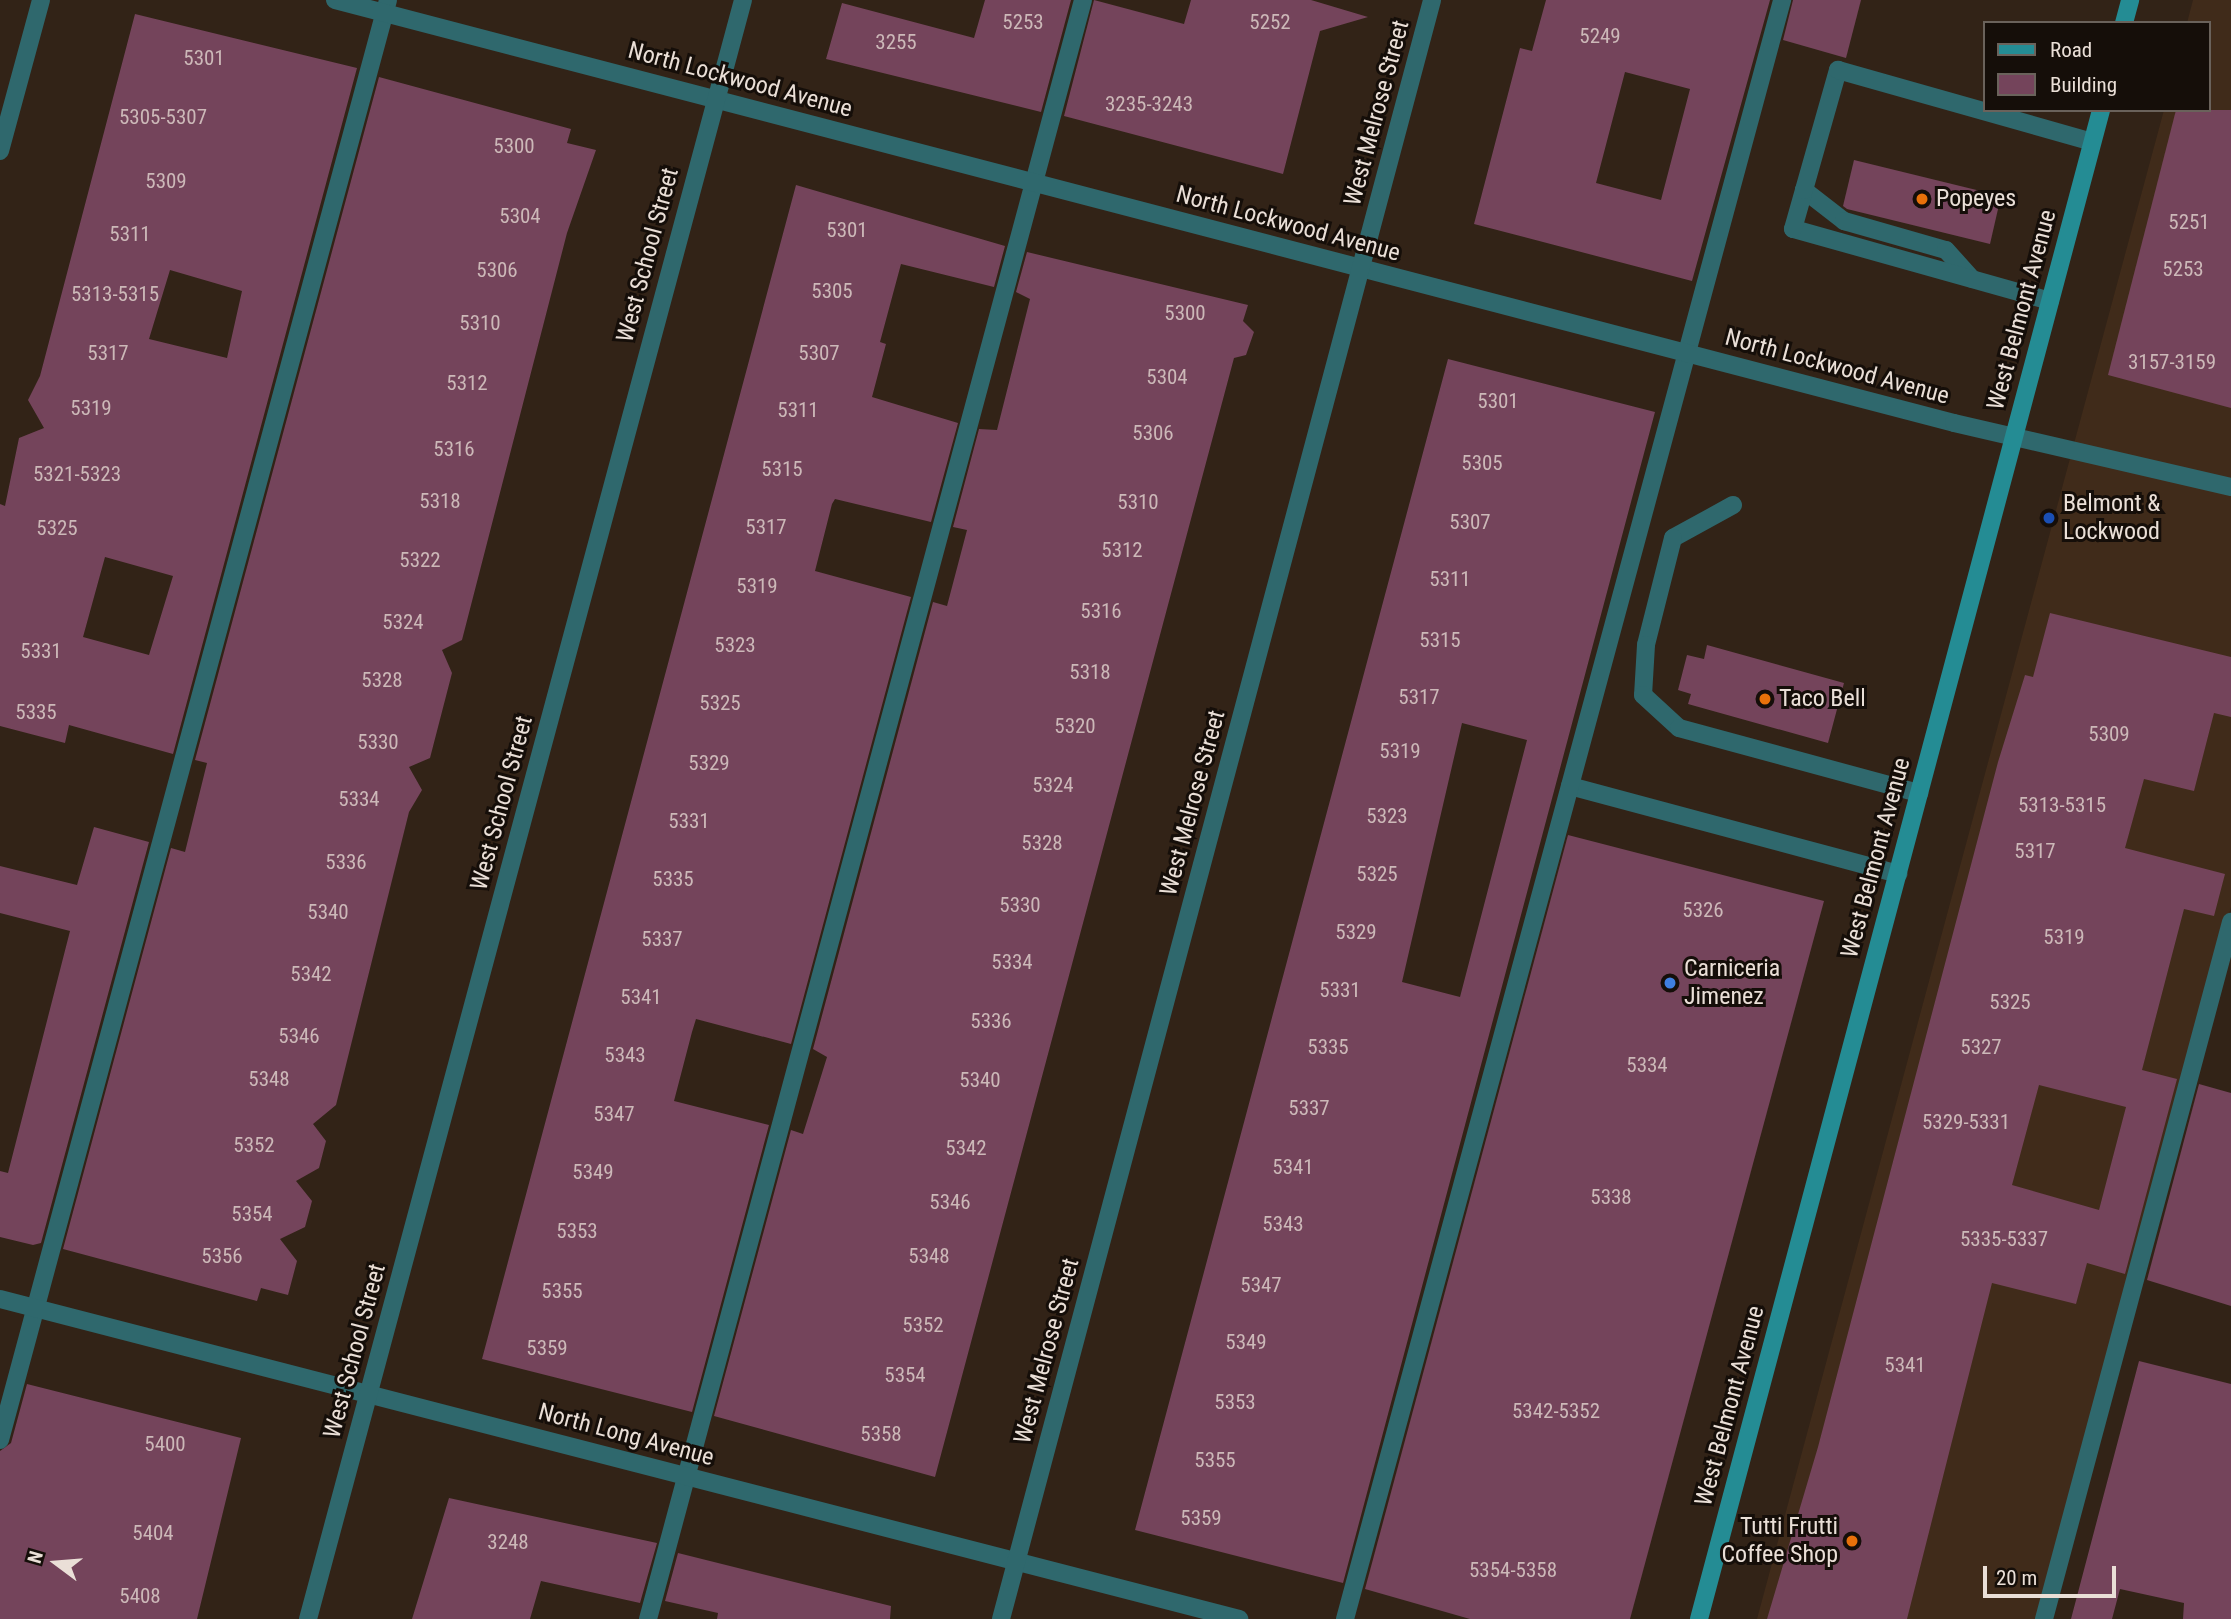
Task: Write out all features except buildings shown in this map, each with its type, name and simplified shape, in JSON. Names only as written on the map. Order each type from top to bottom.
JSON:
[{"type":"main road","points":[[2125,21],[2130,0]]},
{"type":"main road","name":"West Belmont Avenue","points":[[1699,1619],[2100,112]]},
{"type":"street","points":[[0,151],[41,0]]},
{"type":"street","name":"North Lockwood Avenue","points":[[335,0],[386,6],[716,99],[1686,353],[2231,487]]},
{"type":"street","name":"West School Street","points":[[308,1619],[743,0]]},
{"type":"street","points":[[648,1619],[1083,0]]},
{"type":"street","name":"West Melrose Street","points":[[1001,1619],[1432,0]]},
{"type":"street","points":[[1345,1619],[1782,0]]},
{"type":"street","points":[[0,1440],[386,6]]},
{"type":"street","points":[[1982,111],[1838,70],[1793,229],[2050,301]]},
{"type":"street","points":[[1986,112],[2092,142]]},
{"type":"street","points":[[1804,190],[1844,220],[1946,250],[1973,280]]},
{"type":"street","points":[[1733,505],[1673,538],[1646,645],[1643,695],[1679,728],[1919,793]]},
{"type":"street","points":[[1570,786],[1898,874]]},
{"type":"street","points":[[2044,1619],[2231,922]]},
{"type":"street","name":"North Long Avenue","points":[[0,1299],[1239,1619]]},
{"type":"shaded area","points":[[2193,0],[2231,0],[2231,907],[2042,1619],[1757,1619],[2163,112],[2210,112],[2210,21],[2188,21]]},
{"type":"place","name":"Popeyes","points":[[1922,199]]},
{"type":"place","name":"Belmont & Lockwood","points":[[2049,518]]},
{"type":"place","name":"Taco Bell","points":[[1765,699]]},
{"type":"place","name":"Carniceria Jimenez","points":[[1670,983]]},
{"type":"place","name":"Tutti Frutti Coffee Shop","points":[[1852,1541]]}]
